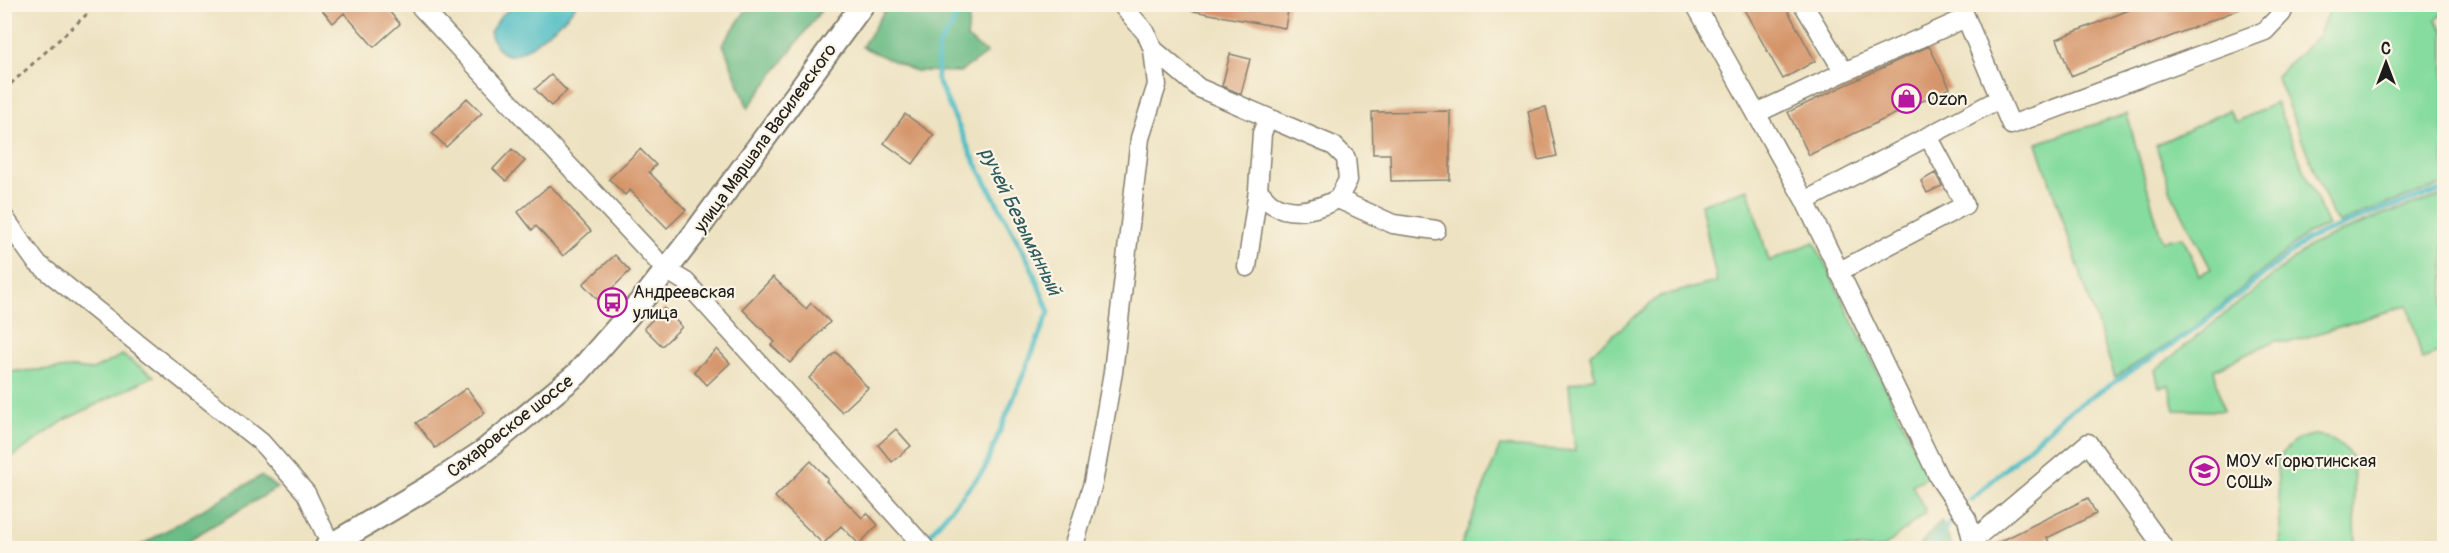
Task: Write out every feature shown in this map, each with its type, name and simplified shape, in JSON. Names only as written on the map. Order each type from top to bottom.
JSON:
[{"type":"main road","name":"улица Маршала Василевского","points":[[666,270],[863,4]]},
{"type":"main road","name":"Сахаровское шоссе","points":[[329,547],[484,451],[531,413],[577,374],[666,270]]},
{"type":"street","points":[[418,4],[666,270],[686,282],[925,549]]},
{"type":"street","points":[[1073,549],[1094,483],[1113,372],[1140,138],[1157,85],[1153,50],[1146,33],[1121,4]]},
{"type":"street","points":[[1695,4],[1805,201],[1939,478],[1967,519],[1973,545],[2088,443],[2164,549]]},
{"type":"street","points":[[1803,4],[1844,72]]},
{"type":"street","points":[[1757,113],[1844,72],[1963,11],[2011,125],[2265,31],[2282,13],[2285,4]]},
{"type":"street","points":[[1153,50],[1199,88],[1334,147],[1346,158],[1348,180],[1338,199],[1319,209],[1293,211],[1271,204],[1258,190]]},
{"type":"street","points":[[1805,201],[1999,99]]},
{"type":"street","points":[[1247,267],[1258,190],[1262,132],[1268,119]]},
{"type":"street","points":[[1838,272],[1965,205],[1928,136]]},
{"type":"street","points":[[1338,199],[1393,224],[1436,230]]},
{"type":"street","points":[[4,217],[36,262],[261,442],[306,493],[329,547]]},
{"type":"path","points":[[4,90],[98,4]]},
{"type":"green space","points":[[750,4],[825,5],[748,108],[723,44]]},
{"type":"green space","points":[[971,4],[967,38],[987,53],[960,72],[915,71],[862,47],[888,5]]},
{"type":"green space","points":[[2331,5],[2444,5],[2444,13],[2436,20],[2444,31],[2444,185],[2339,223],[2333,216],[2276,76],[2318,36]]},
{"type":"green space","points":[[2276,103],[2328,226],[2307,234],[2190,331],[2115,377],[2037,143],[2127,114],[2162,241],[2183,237],[2199,275],[2211,269],[2171,192],[2156,145],[2229,110],[2236,122]]},
{"type":"green space","points":[[1748,189],[1769,261],[1814,242],[1929,476],[1912,485],[1926,512],[1883,548],[1460,548],[1500,446],[1575,451],[1569,384],[1595,377],[1590,354],[1660,296],[1717,282],[1701,204]]},
{"type":"green space","points":[[2444,195],[2444,351],[2422,359],[2408,305],[2288,343],[2276,340],[2214,370],[2223,411],[2175,410],[2169,385],[2159,387],[2155,370],[2311,245],[2384,214]]},
{"type":"green space","points":[[122,355],[154,376],[65,420],[5,462],[5,372],[73,368],[93,370]]},
{"type":"green space","points":[[2314,435],[2337,442],[2346,449],[2353,460],[2356,548],[2281,548],[2277,463],[2292,444]]},
{"type":"green space","points":[[261,476],[277,488],[175,548],[136,548]]},
{"type":"green space","points":[[1941,521],[1953,548],[1917,548]]},
{"type":"water","points":[[576,4],[562,21],[530,46],[515,54],[507,55],[501,52],[495,44],[490,32],[501,16],[514,5]]},
{"type":"building","points":[[317,4],[383,4],[400,24],[374,47],[344,13],[333,23]]},
{"type":"building","points":[[1194,4],[1289,4],[1285,28],[1193,11]]},
{"type":"building","points":[[1741,4],[1784,4],[1815,61],[1783,79]]},
{"type":"building","points":[[2144,4],[2250,5],[2071,76],[2057,39]]},
{"type":"building","points":[[1929,46],[1950,88],[1809,155],[1788,112]]},
{"type":"building","points":[[1230,54],[1250,59],[1241,94],[1222,86]]},
{"type":"building","points":[[551,75],[567,91],[551,106],[535,89]]},
{"type":"building","points":[[467,98],[482,113],[446,147],[432,133]]},
{"type":"building","points":[[1546,107],[1557,156],[1538,160],[1528,111]]},
{"type":"building","points":[[1450,111],[1450,180],[1391,181],[1390,154],[1373,154],[1372,112]]},
{"type":"building","points":[[905,114],[934,135],[913,164],[884,143]]},
{"type":"building","points":[[512,149],[525,161],[506,181],[493,169]]},
{"type":"building","points":[[640,149],[656,165],[649,172],[686,210],[667,228],[630,190],[625,195],[609,179]]},
{"type":"building","points":[[1935,173],[1942,186],[1927,193],[1921,181]]},
{"type":"building","points":[[550,185],[591,231],[563,256],[536,226],[532,230],[518,212]]},
{"type":"building","points":[[615,255],[630,271],[599,301],[583,284]]},
{"type":"building","points":[[773,277],[806,309],[811,303],[830,322],[790,363],[771,345],[775,342],[742,309]]},
{"type":"building","points":[[664,308],[682,327],[662,346],[644,328]]},
{"type":"building","points":[[717,349],[730,363],[707,385],[694,371]]},
{"type":"building","points":[[836,352],[868,388],[842,412],[809,378]]},
{"type":"building","points":[[467,388],[485,413],[435,448],[416,423]]},
{"type":"building","points":[[896,429],[911,446],[892,462],[878,445]]},
{"type":"building","points":[[811,461],[828,479],[826,481],[862,518],[867,513],[878,525],[859,544],[841,526],[823,544],[775,497]]},
{"type":"building","points":[[2088,498],[2096,514],[2047,538],[2052,549],[1985,549]]},
{"type":"waterway","name":"ручей Безымянный","points":[[928,536],[984,470],[1049,312],[1030,264],[973,158],[937,79],[938,47],[953,24],[960,4]]},
{"type":"waterway","points":[[1971,500],[2065,414],[2193,331],[2308,239],[2381,210],[2444,190]]},
{"type":"waterway","points":[[1931,548],[1952,520]]},
{"type":"place","name":"Ozon","points":[[1906,99]]},
{"type":"place","name":"Андреевская улица","points":[[612,302]]},
{"type":"place","name":"МОУ «Горютинская СОШ»","points":[[2205,471]]}]
